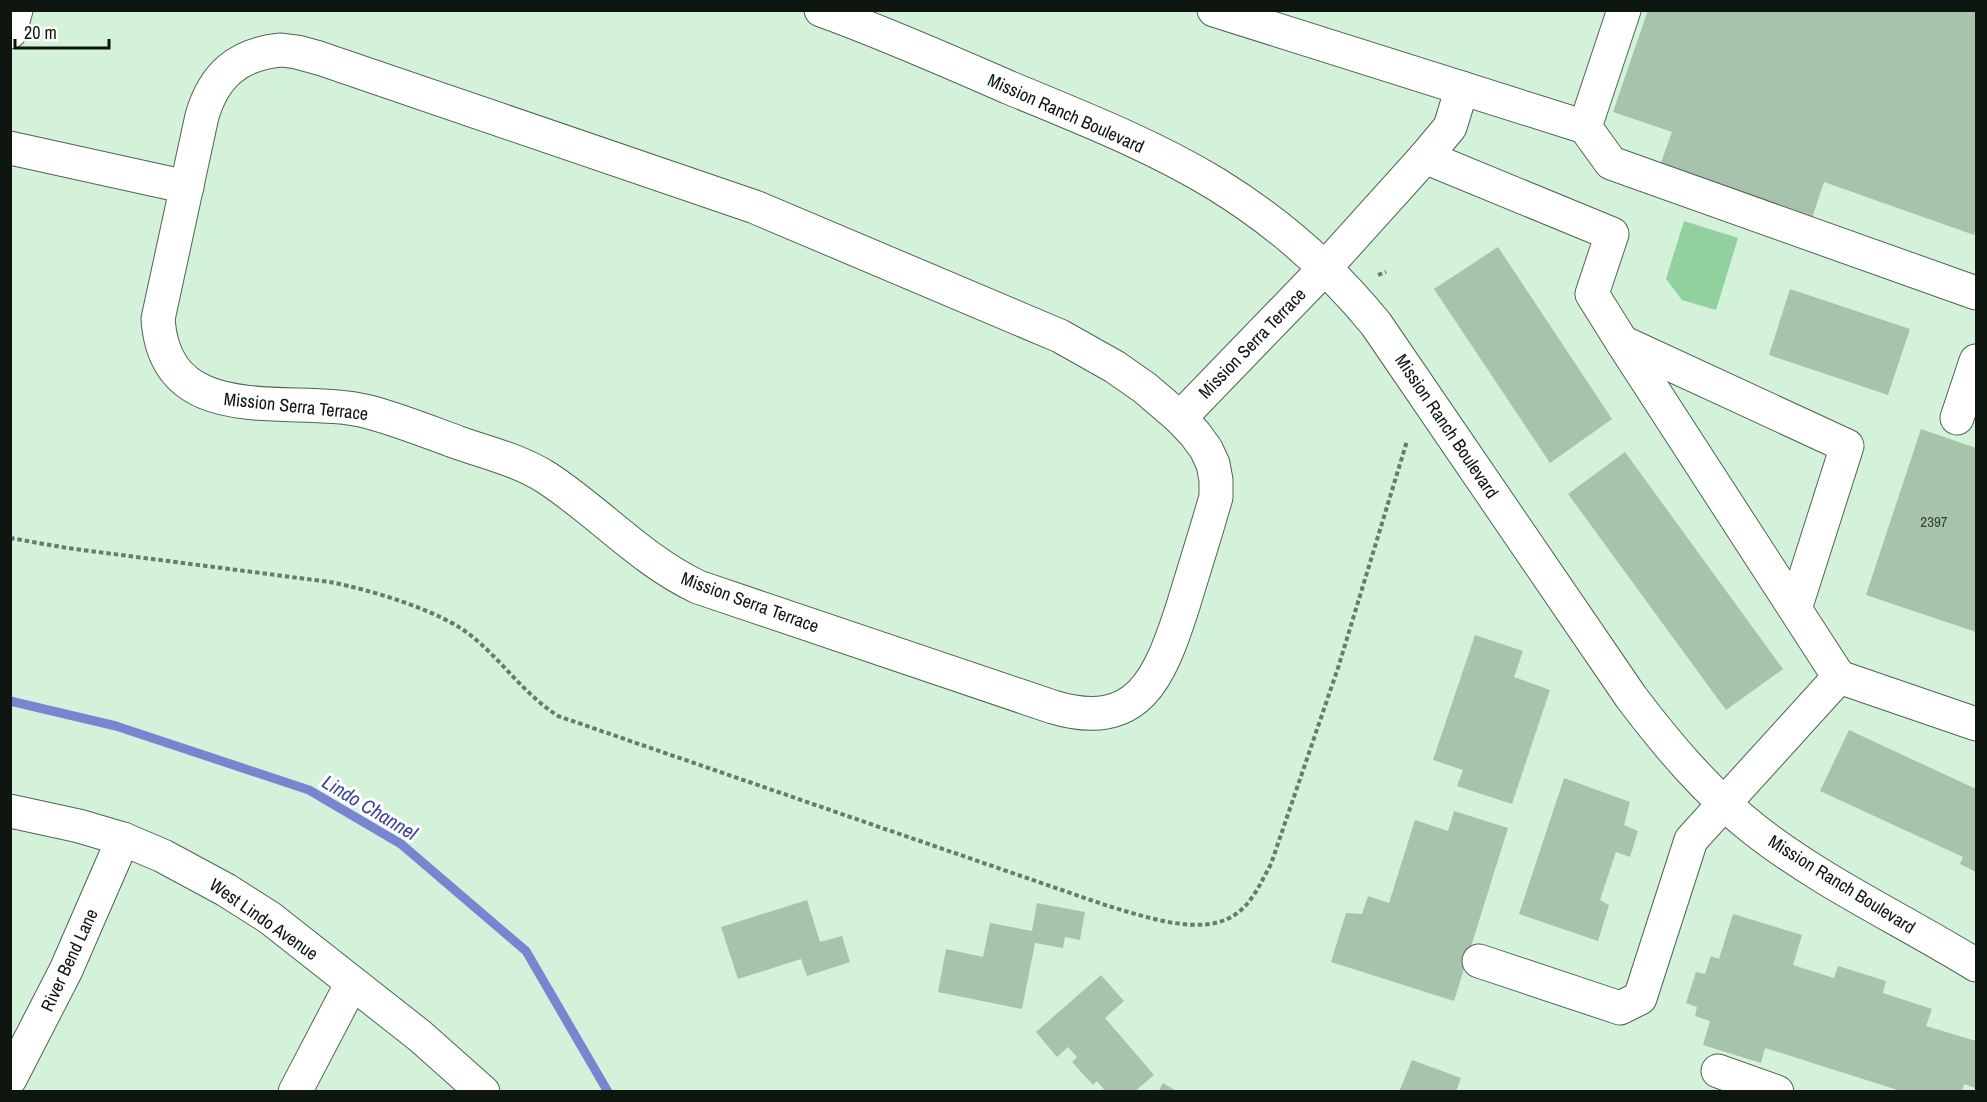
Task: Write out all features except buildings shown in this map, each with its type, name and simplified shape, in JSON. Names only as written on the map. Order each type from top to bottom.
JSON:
[{"type":"street","points":[[10,32],[16,10]]},
{"type":"street","name":"Mission Ranch Boulevard","points":[[821,10],[1076,116],[1167,157],[1245,203],[1288,236],[1360,304],[1392,345],[1637,705],[1677,756],[1754,829],[1814,871],[1977,965]]},
{"type":"street","points":[[1214,10],[1585,127],[1611,163],[1977,293]]},
{"type":"street","points":[[1585,127],[1624,10]]},
{"type":"street","name":"Mission Serra Terrace","points":[[281,50],[297,52],[756,207],[1060,336],[1115,367],[1145,388],[1180,418],[1206,449],[1213,464],[1216,497],[1175,629],[1163,662],[1152,681],[1140,694],[1126,705],[1111,711],[1093,715],[1075,714],[698,587],[665,570],[545,477],[506,459],[353,408],[250,403],[206,394],[189,384],[175,371],[159,339],[158,319],[207,99],[216,83],[226,72],[250,56],[265,51],[281,50]]},
{"type":"street","name":"Mission Serra Terrace","points":[[1180,418],[1324,268],[1425,157],[1450,127],[1462,88]]},
{"type":"street","points":[[10,148],[186,187]]},
{"type":"street","points":[[1425,157],[1612,234],[1592,294],[1839,677],[1977,724]]},
{"type":"street","points":[[1622,342],[1847,446],[1794,609]]},
{"type":"street","points":[[1957,418],[1977,361]]},
{"type":"street","points":[[1479,961],[1620,1008],[1640,998],[1691,840],[1839,677]]},
{"type":"street","name":"West Lindo Avenue","points":[[10,811],[79,826],[123,839],[172,861],[226,890],[270,918],[420,1036],[483,1092]]},
{"type":"street","name":"River Bend Lane","points":[[10,1079],[66,970],[123,839]]},
{"type":"street","points":[[295,1092],[352,983]]},
{"type":"street","points":[[1718,1071],[1777,1092]]},
{"type":"path","points":[[10,538],[67,548],[361,588],[444,618],[460,627],[475,639],[528,694],[558,716],[1108,906],[1168,922],[1184,925],[1204,924],[1222,921],[1235,914],[1258,890],[1271,864],[1338,668],[1407,441]]},
{"type":"green space","points":[[1684,221],[1738,238],[1716,310],[1682,300],[1666,279]]},
{"type":"waterway","name":"Lindo Channel","points":[[10,701],[116,726],[309,790],[401,844],[526,951],[608,1092]]}]
